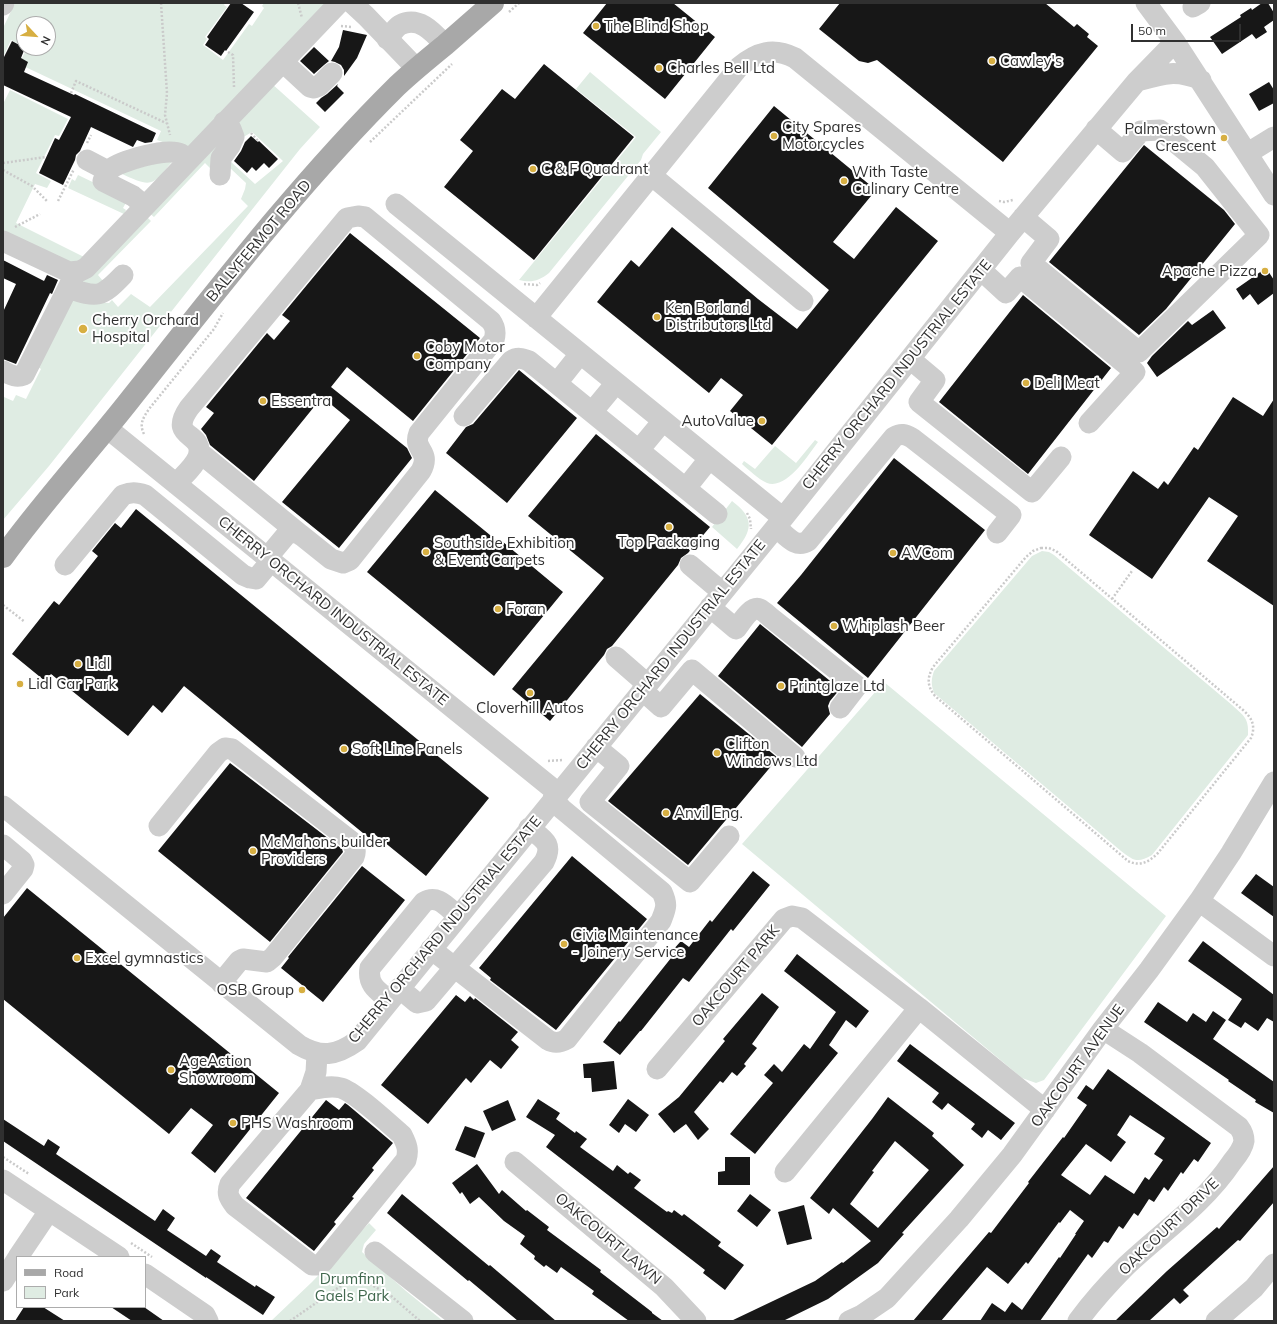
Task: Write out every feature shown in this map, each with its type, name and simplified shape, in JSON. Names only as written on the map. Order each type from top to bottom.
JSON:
[{"type":"main road","name":"BALLYFERMOT ROAD","points":[[3,557],[32,517],[107,428],[259,238],[323,164],[362,121],[416,68],[493,3]]},
{"type":"street","points":[[3,372],[14,377],[24,375],[72,280],[80,271],[86,268],[339,3]]},
{"type":"street","points":[[352,3],[416,68]]},
{"type":"street","points":[[1146,3],[1201,80],[1274,195]]},
{"type":"street","points":[[387,39],[400,26],[413,22],[428,28],[444,45]]},
{"type":"street","name":"CHERRY ORCHARD INDUSTRIAL ESTATE","points":[[3,806],[299,1046],[317,1054],[337,1052],[352,1044],[357,1040],[779,523],[980,270],[1017,216],[1096,129],[1137,81],[1175,42]]},
{"type":"street","points":[[536,318],[739,67],[750,58],[760,54],[774,52],[786,54],[795,58],[1049,239],[1031,263],[1139,352],[1259,235],[1205,167],[1160,130],[1141,131],[1123,152],[1096,129]]},
{"type":"street","points":[[283,62],[310,87],[314,88],[319,86],[332,73]]},
{"type":"street","points":[[1137,81],[1163,73],[1172,72],[1181,73],[1201,80]]},
{"type":"street","points":[[220,174],[221,158],[230,146],[234,137],[231,129],[224,122]]},
{"type":"street","points":[[1248,153],[1274,137]]},
{"type":"street","points":[[145,206],[133,196],[103,181],[108,171],[127,162],[158,153],[180,153],[188,160]]},
{"type":"street","points":[[86,160],[108,171]]},
{"type":"street","points":[[651,175],[803,301]]},
{"type":"street","points":[[396,204],[710,459],[779,523],[796,544],[802,544],[808,541],[894,437],[900,434],[912,438],[1011,515],[997,533]]},
{"type":"street","points":[[176,484],[196,460],[199,452],[199,446],[182,427],[184,416],[189,408],[347,218],[358,216],[366,217],[494,325],[496,333],[492,344],[419,433],[417,441],[425,459],[425,463],[421,471],[350,560],[344,563],[331,559],[199,452]]},
{"type":"street","points":[[8,235],[69,272],[72,280],[86,294],[94,295],[102,293],[109,289],[123,275]]},
{"type":"street","points":[[980,270],[1006,293],[1020,277],[1135,372],[1089,423]]},
{"type":"street","points":[[557,383],[580,354]]},
{"type":"street","points":[[464,416],[511,362],[520,358],[529,361],[717,514]]},
{"type":"street","points":[[910,359],[935,380],[919,402],[1032,492],[1061,457]]},
{"type":"street","points":[[592,412],[616,383]]},
{"type":"street","points":[[639,450],[663,421]]},
{"type":"street","name":"CHERRY ORCHARD INDUSTRIAL ESTATE","points":[[107,428],[555,796]]},
{"type":"street","points":[[686,488],[710,459]]},
{"type":"street","points":[[65,565],[123,495],[130,492],[144,495],[243,575],[250,578],[256,579],[287,534],[295,532],[302,536]]},
{"type":"street","points":[[690,565],[736,629],[752,610],[756,608],[760,609],[857,686],[840,708]]},
{"type":"street","points":[[616,657],[645,687],[661,707],[692,670],[795,757]]},
{"type":"street","points":[[596,746],[619,766],[590,802],[690,882],[729,836]]},
{"type":"street","points":[[159,826],[218,752],[225,748],[232,749],[351,841],[355,848],[356,852],[354,857],[273,957],[267,962],[243,959],[239,961],[221,983]]},
{"type":"street","name":"OAKCOURT AVENUE","points":[[849,1321],[862,1315],[887,1298],[959,1219],[1012,1155],[1103,1029],[1149,970],[1199,901],[1231,853],[1274,782]]},
{"type":"street","points":[[431,949],[554,1044],[567,1039],[661,921],[666,900],[662,892],[562,809],[555,796]]},
{"type":"street","points":[[3,894],[23,869],[24,865],[22,860],[4,845],[24,823]]},
{"type":"street","points":[[458,916],[440,901],[434,899],[424,902],[370,968],[369,975],[371,983],[375,988],[417,1003],[426,1002],[544,862],[549,849],[548,844],[529,828]]},
{"type":"street","points":[[1199,901],[1274,956]]},
{"type":"street","name":"OAKCOURT PARK","points":[[657,1069],[784,919],[792,916],[802,918],[919,1008],[1045,1110]]},
{"type":"street","points":[[785,1172],[919,1008]]},
{"type":"street","name":"OAKCOURT DRIVE","points":[[1078,1321],[1125,1268],[1216,1184],[1238,1154],[1244,1141],[1243,1133],[1239,1127],[1140,1053],[1103,1029]]},
{"type":"street","points":[[310,1090],[329,1087],[341,1088],[351,1093],[402,1135],[409,1152],[406,1160],[323,1262],[318,1265],[312,1265],[235,1206],[228,1195],[230,1184],[310,1090],[316,1072],[317,1054]]},
{"type":"street","name":"OAKCOURT LAWN","points":[[515,1162],[664,1287],[696,1321]]},
{"type":"street","points":[[3,1180],[117,1256]]},
{"type":"street","points":[[19,1256],[49,1211]]},
{"type":"street","points":[[375,1252],[463,1321]]},
{"type":"street","points":[[3,1281],[16,1261]]},
{"type":"street","points":[[1216,1321],[1254,1288],[1274,1264]]},
{"type":"street","points":[[146,1275],[205,1315],[208,1321]]},
{"type":"path","points":[[161,3],[167,93],[165,115],[171,141]]},
{"type":"path","points":[[228,52],[233,56],[234,92]]},
{"type":"path","points":[[71,93],[76,81],[167,123]]},
{"type":"path","points":[[3,163],[46,157]]},
{"type":"path","points":[[3,170],[32,186],[46,201]]},
{"type":"path","points":[[997,200],[1004,202],[1017,216]]},
{"type":"path","points":[[8,235],[40,214]]},
{"type":"path","points":[[520,284],[537,285],[541,282]]},
{"type":"path","points":[[1041,548],[1049,548],[1056,551],[1112,599],[1246,713],[1253,722],[1254,727],[1254,732],[1251,738],[1158,853],[1151,860],[1140,864],[1128,861],[935,696],[929,686],[928,680],[933,668],[1026,557],[1033,551],[1041,548]]},
{"type":"path","points":[[1112,599],[1132,571]]},
{"type":"path","points":[[3,606],[24,622]]},
{"type":"path","points":[[290,1321],[355,1276],[390,1295],[420,1321]]},
{"type":"green space","points":[[15,3],[225,3],[224,5],[227,7],[205,37],[207,39],[203,45],[223,60],[249,24],[252,26],[264,8],[262,6],[264,3],[330,3],[190,147],[168,144],[157,140],[161,131],[19,64],[23,56],[56,56],[56,16],[16,16],[16,43],[11,40],[3,57],[3,28]]},
{"type":"green space","points":[[590,72],[661,132],[643,154],[641,160],[549,273],[535,281],[519,280],[636,137],[576,89]]},
{"type":"green space","points":[[271,83],[320,127],[300,149],[49,466],[3,520],[4,397],[13,401],[16,395],[26,399],[41,369],[35,365],[72,300],[109,303],[112,300],[118,307],[131,294],[150,307],[248,206],[241,199],[246,183],[230,168],[230,161],[255,184],[283,161],[252,132],[240,139],[235,127]]},
{"type":"green space","points":[[10,90],[68,119],[59,136],[55,135],[36,173],[51,181],[47,188],[35,184],[16,223],[84,257],[75,266],[3,235],[3,104]]},
{"type":"green space","points":[[224,133],[211,169],[205,163],[154,217],[148,212]]},
{"type":"green space","points":[[175,158],[152,182],[146,183],[120,173]]},
{"type":"green space","points":[[78,175],[128,199],[123,208],[126,210],[124,214],[68,188],[72,179],[75,181]]},
{"type":"green space","points":[[145,215],[151,221],[98,275],[103,281],[96,286],[81,281]]},
{"type":"green space","points":[[815,440],[818,442],[803,463],[789,477],[775,484],[767,483],[757,477],[742,464],[744,461],[755,469],[775,446],[796,463]]},
{"type":"green space","points":[[732,501],[744,512],[749,523],[743,542],[737,549],[712,527]]},
{"type":"green space","points":[[1042,551],[1049,552],[1054,555],[1232,705],[1247,721],[1248,735],[1152,855],[1147,858],[1135,860],[1121,851],[934,693],[932,677],[934,671],[1032,556]]},
{"type":"green space","points":[[884,682],[1166,916],[1044,1080],[1036,1083],[1022,1078],[742,844]]},
{"type":"green space","name":"Drumfinn Gaels Park","points":[[369,1223],[376,1230],[364,1244],[362,1252],[443,1321],[271,1321],[312,1282]]},
{"type":"building","points":[[231,3],[241,3],[254,12],[221,56],[205,45],[209,39],[207,37]]},
{"type":"building","name":"Charles Bell Ltd","points":[[607,3],[673,3],[715,37],[665,99],[583,33]]},
{"type":"building","points":[[840,3],[1045,3],[1074,27],[1077,24],[1089,34],[1087,37],[1098,46],[1003,162],[877,60],[868,63],[859,61],[819,29]]},
{"type":"building","points":[[1262,3],[1268,3],[1274,13],[1274,20],[1264,27],[1267,32],[1256,39],[1252,34],[1222,54],[1210,37],[1241,17],[1240,15],[1251,8],[1252,10]]},
{"type":"building","points":[[343,30],[367,35],[357,58],[344,76],[344,70],[341,65],[331,61],[339,47]]},
{"type":"building","points":[[12,41],[16,43],[16,56],[22,56],[21,58],[28,62],[24,72],[74,95],[75,94],[156,133],[152,142],[145,143],[137,140],[133,147],[91,127],[80,151],[76,155],[63,185],[39,173],[55,138],[59,140],[71,117],[3,85],[3,59]]},
{"type":"building","points":[[314,47],[329,61],[314,74],[300,61]]},
{"type":"building","name":"C & F Quadrant","points":[[544,64],[634,137],[534,260],[444,187],[473,151],[460,140],[502,89],[515,99]]},
{"type":"building","points":[[1269,82],[1274,90],[1274,103],[1259,111],[1249,94]]},
{"type":"building","points":[[338,84],[337,86],[344,93],[325,112],[316,103]]},
{"type":"building","points":[[774,106],[876,190],[833,242],[854,259],[896,207],[938,241],[772,445],[730,411],[743,395],[721,378],[709,393],[597,302],[631,260],[639,267],[672,227],[758,299],[797,329],[829,290],[708,188]]},
{"type":"building","points":[[251,136],[258,142],[259,141],[278,159],[269,168],[264,163],[256,171],[252,167],[247,173],[234,161],[245,142]]},
{"type":"building","points":[[1144,145],[1224,210],[1235,224],[1166,309],[1139,335],[1049,262]]},
{"type":"building","points":[[350,233],[480,338],[413,421],[347,367],[331,387],[407,448],[412,458],[339,548],[282,502],[350,420],[322,397],[254,481],[210,445],[206,435],[201,429],[214,413],[206,407],[267,333],[274,340],[290,321],[282,315]]},
{"type":"building","points":[[3,260],[44,281],[47,275],[58,280],[52,294],[50,293],[16,364],[3,359],[3,312],[16,284],[3,278]]},
{"type":"building","points":[[1266,268],[1274,280],[1274,293],[1258,305],[1250,294],[1243,300],[1236,289]]},
{"type":"building","name":"Deli Meat","points":[[1023,295],[1111,368],[1028,474],[939,402]]},
{"type":"building","points":[[1213,310],[1226,328],[1157,377],[1147,363],[1152,356],[1188,321],[1192,325]]},
{"type":"building","points":[[519,370],[577,418],[507,503],[446,453],[466,427],[473,424]]},
{"type":"building","points":[[1233,397],[1263,416],[1274,399],[1274,606],[1207,561],[1238,516],[1209,497],[1152,579],[1089,535],[1133,471],[1158,489],[1164,481],[1168,485],[1194,447],[1198,450]]},
{"type":"building","points":[[596,434],[710,527],[688,553],[681,558],[678,565],[612,646],[607,649],[604,655],[550,721],[512,689],[604,578],[528,516]]},
{"type":"building","name":"AVCom","points":[[894,458],[985,530],[868,678],[777,603]]},
{"type":"building","points":[[435,490],[501,544],[503,542],[563,592],[494,676],[367,572]]},
{"type":"building","points":[[136,509],[489,798],[426,876],[373,833],[369,838],[184,686],[162,713],[153,705],[128,736],[51,674],[45,681],[12,654],[54,601],[59,605],[98,556],[92,551],[115,523],[121,528]]},
{"type":"building","name":"Printglaze Ltd","points":[[760,624],[840,689],[830,701],[828,706],[830,714],[802,747],[718,676]]},
{"type":"building","points":[[700,694],[778,758],[688,865],[608,801]]},
{"type":"building","name":"McMahons builder Providers","points":[[230,763],[342,849],[343,852],[270,942],[158,851]]},
{"type":"building","name":"Civic Maintenance - Joinery Service","points":[[572,856],[647,919],[556,1030],[490,980],[491,978],[479,968]]},
{"type":"building","points":[[362,866],[405,900],[323,1002],[281,968],[289,958],[288,957]]},
{"type":"building","points":[[753,871],[770,885],[733,931],[731,929],[689,982],[683,978],[620,1055],[603,1042],[675,953],[672,951],[681,941],[689,947],[710,920],[712,922]]},
{"type":"building","points":[[1256,874],[1274,887],[1274,917],[1241,893]]},
{"type":"building","points":[[27,888],[279,1093],[215,1173],[191,1153],[213,1125],[191,1108],[169,1134],[3,999],[3,918]]},
{"type":"building","points":[[1203,941],[1274,995],[1274,1022],[1267,1018],[1258,1031],[1245,1022],[1241,1028],[1228,1020],[1242,999],[1188,961]]},
{"type":"building","points":[[797,954],[869,1011],[856,1028],[846,1020],[829,1045],[838,1053],[755,1154],[730,1134],[773,1083],[764,1075],[774,1064],[782,1072],[804,1044],[810,1049],[836,1012],[784,971]]},
{"type":"building","points":[[762,993],[779,1007],[752,1044],[757,1048],[744,1064],[746,1066],[737,1076],[732,1072],[723,1083],[720,1081],[694,1112],[709,1129],[698,1140],[686,1124],[674,1133],[658,1114],[679,1097],[725,1041],[723,1039]]},
{"type":"building","points":[[456,995],[465,1002],[470,996],[474,1000],[475,998],[518,1032],[511,1040],[519,1047],[501,1069],[490,1060],[471,1083],[466,1078],[428,1124],[381,1085]]},
{"type":"building","points":[[1158,1002],[1187,1022],[1193,1013],[1206,1022],[1213,1011],[1226,1020],[1213,1039],[1274,1082],[1274,1113],[1255,1102],[1256,1100],[1228,1081],[1229,1080],[1144,1022]]},
{"type":"building","points":[[910,1044],[1015,1123],[1001,1140],[988,1130],[982,1138],[971,1129],[975,1124],[948,1103],[942,1110],[932,1102],[939,1093],[897,1061]]},
{"type":"building","points":[[614,1061],[617,1089],[592,1092],[591,1078],[584,1078],[583,1064]]},
{"type":"building","points":[[1108,1069],[1211,1143],[1198,1162],[1194,1159],[1183,1174],[1181,1172],[1168,1191],[1164,1187],[1154,1202],[1149,1199],[1138,1216],[1134,1213],[1123,1229],[1119,1226],[1108,1243],[1104,1241],[1092,1258],[1088,1254],[1040,1321],[980,1321],[992,1303],[1005,1312],[1012,1302],[1022,1310],[1059,1257],[1060,1258],[1084,1221],[1070,1210],[1060,1223],[1059,1222],[1028,1264],[1026,1262],[1008,1284],[987,1267],[941,1321],[913,1321],[989,1232],[991,1233],[1029,1183],[1028,1182],[1063,1137],[1064,1138],[1087,1105],[1077,1098],[1086,1085],[1093,1090]],"holes":[[[1130,1115],[1165,1138],[1154,1154],[1163,1160],[1149,1180],[1145,1177],[1134,1194],[1105,1175],[1090,1195],[1061,1175],[1086,1144],[1111,1162],[1126,1142],[1117,1135]]]},
{"type":"building","points":[[888,1097],[934,1133],[932,1136],[964,1165],[902,1233],[904,1234],[878,1263],[828,1299],[783,1321],[731,1321],[815,1281],[842,1262],[843,1263],[871,1241],[833,1208],[829,1214],[810,1198]],"holes":[[[895,1141],[929,1170],[878,1228],[850,1204],[874,1172],[872,1171]]]},
{"type":"building","points":[[538,1099],[560,1113],[556,1119],[575,1133],[576,1131],[587,1139],[580,1147],[613,1171],[617,1165],[628,1174],[630,1172],[641,1180],[634,1188],[667,1212],[672,1213],[674,1210],[682,1216],[684,1214],[721,1242],[718,1246],[744,1265],[725,1290],[703,1273],[705,1270],[546,1147],[555,1135],[526,1117]]},
{"type":"building","points":[[628,1099],[649,1115],[636,1132],[625,1124],[619,1133],[609,1125]]},
{"type":"building","points":[[326,1100],[339,1110],[345,1103],[393,1143],[372,1168],[374,1170],[352,1197],[354,1198],[334,1222],[336,1224],[314,1251],[246,1198]]},
{"type":"building","points":[[508,1100],[516,1120],[492,1131],[483,1111]]},
{"type":"building","points":[[3,1119],[44,1146],[48,1139],[60,1147],[56,1154],[155,1221],[163,1209],[175,1218],[167,1230],[206,1256],[211,1249],[221,1256],[217,1262],[255,1287],[256,1285],[275,1297],[263,1315],[3,1141]]},
{"type":"building","points":[[465,1126],[485,1133],[475,1158],[455,1150]]},
{"type":"building","points":[[725,1157],[750,1157],[750,1185],[718,1185],[718,1172],[725,1171]]},
{"type":"building","points":[[477,1164],[499,1194],[502,1190],[526,1211],[527,1210],[549,1227],[547,1230],[601,1270],[600,1272],[663,1321],[629,1321],[592,1294],[594,1291],[561,1267],[557,1273],[546,1265],[544,1267],[534,1259],[535,1256],[520,1244],[525,1236],[504,1221],[479,1197],[470,1204],[462,1192],[460,1194],[452,1183]]},
{"type":"building","points":[[1274,1166],[1274,1202],[1240,1241],[1238,1240],[1183,1290],[1189,1296],[1180,1304],[1174,1298],[1149,1321],[1115,1321],[1167,1271],[1217,1227],[1219,1229]]},
{"type":"building","points":[[402,1194],[489,1266],[490,1265],[556,1321],[518,1321],[469,1280],[468,1281],[387,1213]]},
{"type":"building","points":[[750,1194],[771,1210],[757,1227],[737,1211]]},
{"type":"building","points":[[804,1205],[812,1239],[787,1245],[778,1212]]},
{"type":"building","points":[[23,1308],[45,1308],[65,1321],[15,1321]]},
{"type":"building","points":[[112,1308],[145,1308],[164,1321],[132,1321]]},
{"type":"place","name":"The Blind Shop","points":[[596,26]]},
{"type":"place","name":"Cawley's","points":[[992,61]]},
{"type":"place","name":"Charles Bell Ltd","points":[[659,68]]},
{"type":"place","name":"City Spares Motorcycles","points":[[774,136]]},
{"type":"place","name":"Palmerstown Crescent","points":[[1224,138]]},
{"type":"place","name":"C & F Quadrant","points":[[533,169]]},
{"type":"place","name":"With Taste Culinary Centre","points":[[844,181]]},
{"type":"place","name":"Apache Pizza","points":[[1265,271]]},
{"type":"place","name":"Ken Borland Distributors Ltd","points":[[657,317]]},
{"type":"place","name":"Cherry Orchard Hospital","points":[[83,329]]},
{"type":"place","name":"Coby Motor Company","points":[[417,356]]},
{"type":"place","name":"Deli Meat","points":[[1026,383]]},
{"type":"place","name":"Essentra","points":[[263,401]]},
{"type":"place","name":"AutoValue","points":[[762,421]]},
{"type":"place","name":"Top Packaging","points":[[669,527]]},
{"type":"place","name":"Southside Exhibition & Event Carpets","points":[[426,552]]},
{"type":"place","name":"AVCom","points":[[893,553]]},
{"type":"place","name":"Foran","points":[[498,609]]},
{"type":"place","name":"Whiplash Beer","points":[[834,626]]},
{"type":"place","name":"Lidl","points":[[78,664]]},
{"type":"place","name":"Lidl Car Park","points":[[20,684]]},
{"type":"place","name":"Printglaze Ltd","points":[[781,686]]},
{"type":"place","name":"Cloverhill Autos","points":[[530,693]]},
{"type":"place","name":"Soft Line Panels","points":[[344,749]]},
{"type":"place","name":"Clifton Windows Ltd","points":[[717,753]]},
{"type":"place","name":"Anvil Eng.","points":[[666,813]]},
{"type":"place","name":"McMahons builder Providers","points":[[253,851]]},
{"type":"place","name":"Civic Maintenance - Joinery Service","points":[[564,944]]},
{"type":"place","name":"Excel gymnastics","points":[[77,958]]},
{"type":"place","name":"OSB Group","points":[[302,990]]},
{"type":"place","name":"AgeAction Showroom","points":[[171,1070]]},
{"type":"place","name":"PHS Washroom","points":[[233,1123]]}]
